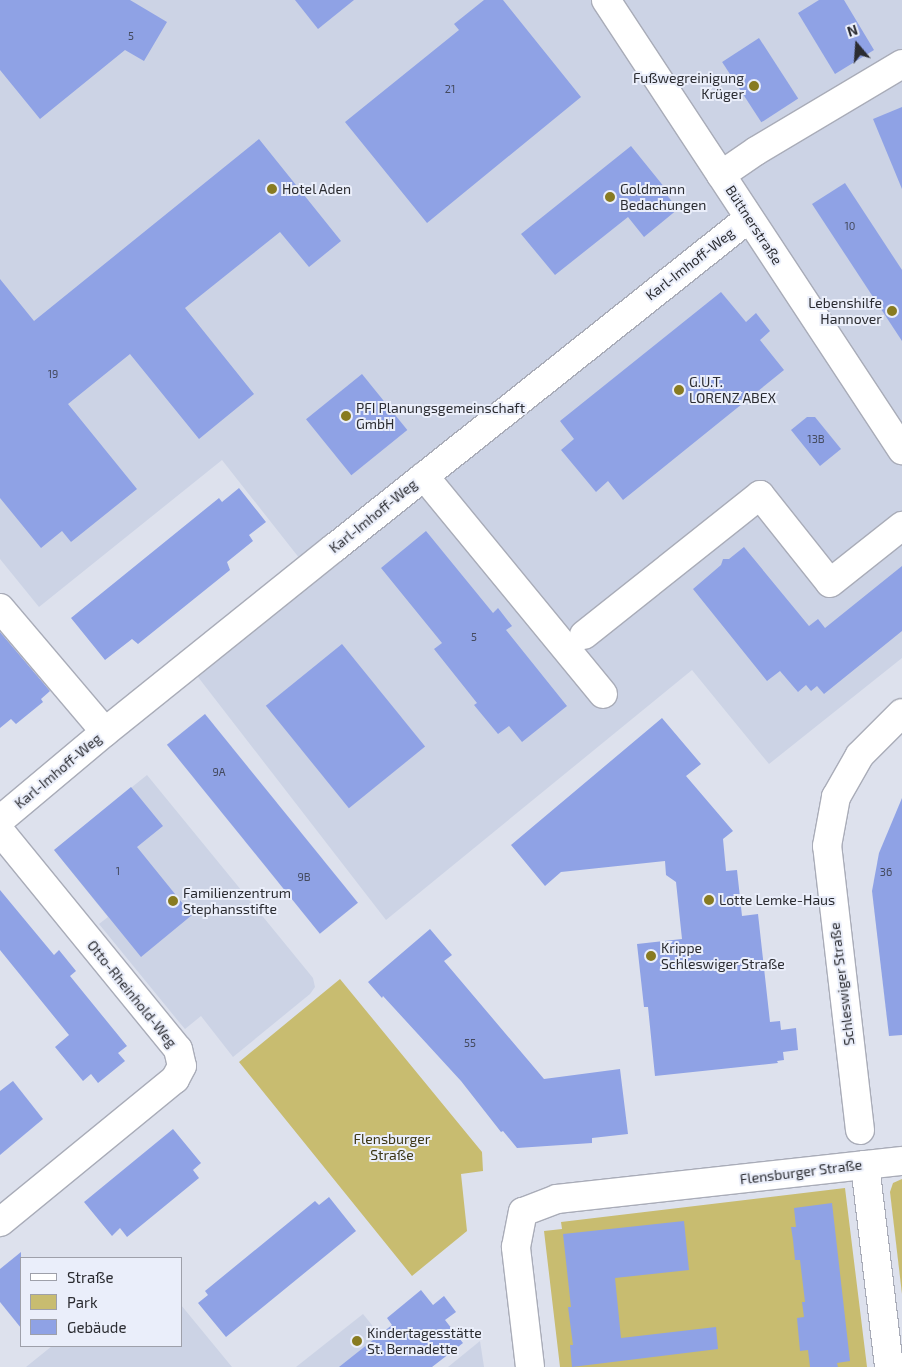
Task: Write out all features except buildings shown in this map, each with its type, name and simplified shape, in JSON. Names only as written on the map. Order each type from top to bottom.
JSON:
[{"type":"street","name":"Büttnerstraße","points":[[606,0],[902,450]]},
{"type":"street","points":[[721,176],[756,151],[902,64]]},
{"type":"street","name":"Karl-Imhoff-Weg","points":[[0,820],[104,732],[749,218]]},
{"type":"street","points":[[424,476],[603,694]]},
{"type":"street","points":[[584,635],[760,496],[830,583],[902,526]]},
{"type":"street","points":[[0,608],[104,732]]},
{"type":"street","name":"Schleswiger Straße","points":[[860,1130],[827,846],[836,797],[860,754],[902,712]]},
{"type":"street","name":"Otto-Rheinhold-Weg","points":[[0,831],[178,1050],[182,1066],[175,1079],[0,1222]]},
{"type":"street","name":"Flensburger Straße","points":[[530,1367],[516,1247],[523,1212],[557,1199],[902,1161]]},
{"type":"street","points":[[865,1165],[889,1367]]},
{"type":"shaded area","points":[[0,0],[902,0],[902,658],[769,764],[692,670],[386,920],[181,655],[300,559],[222,460],[39,607],[0,559]]},
{"type":"shaded area","name":"Familienzentrum Stephansstifte","points":[[147,775],[313,978],[315,987],[310,994],[233,1057],[201,1016],[185,1029],[99,924],[108,917],[54,850]]},
{"type":"shaded area","points":[[182,1306],[232,1367],[26,1367],[51,1347],[182,1347]]},
{"type":"shaded area","name":"Kindertagesstätte St. Bernadette","points":[[363,1314],[406,1367],[296,1367]]},
{"type":"shaded area","name":"Kindertagesstätte St. Bernadette","points":[[480,1341],[484,1367],[448,1367]]},
{"type":"green space","name":"Flensburger Straße","points":[[340,979],[482,1152],[483,1171],[461,1174],[467,1231],[412,1276],[239,1062]]},
{"type":"green space","points":[[902,1179],[902,1294],[890,1192],[893,1183]]},
{"type":"green space","points":[[845,1188],[867,1367],[560,1367],[544,1231],[562,1229],[561,1222]]},
{"type":"place","name":"Fußwegreinigung Krüger","points":[[754,86]]},
{"type":"place","name":"Hotel Aden","points":[[272,189]]},
{"type":"place","name":"Goldmann Bedachungen","points":[[610,197]]},
{"type":"place","name":"Lebenshilfe Hannover","points":[[892,311]]},
{"type":"place","name":"G.U.T. LORENZ ABEX","points":[[679,390]]},
{"type":"place","name":"PFI Planungsgemeinschaft GmbH","points":[[346,416]]},
{"type":"place","name":"Lotte Lemke-Haus","points":[[709,900]]},
{"type":"place","name":"Familienzentrum Stephansstifte","points":[[173,901]]},
{"type":"place","name":"Krippe Schleswiger Straße","points":[[651,956]]},
{"type":"place","name":"Kindertagesstätte St. Bernadette","points":[[357,1341]]}]
